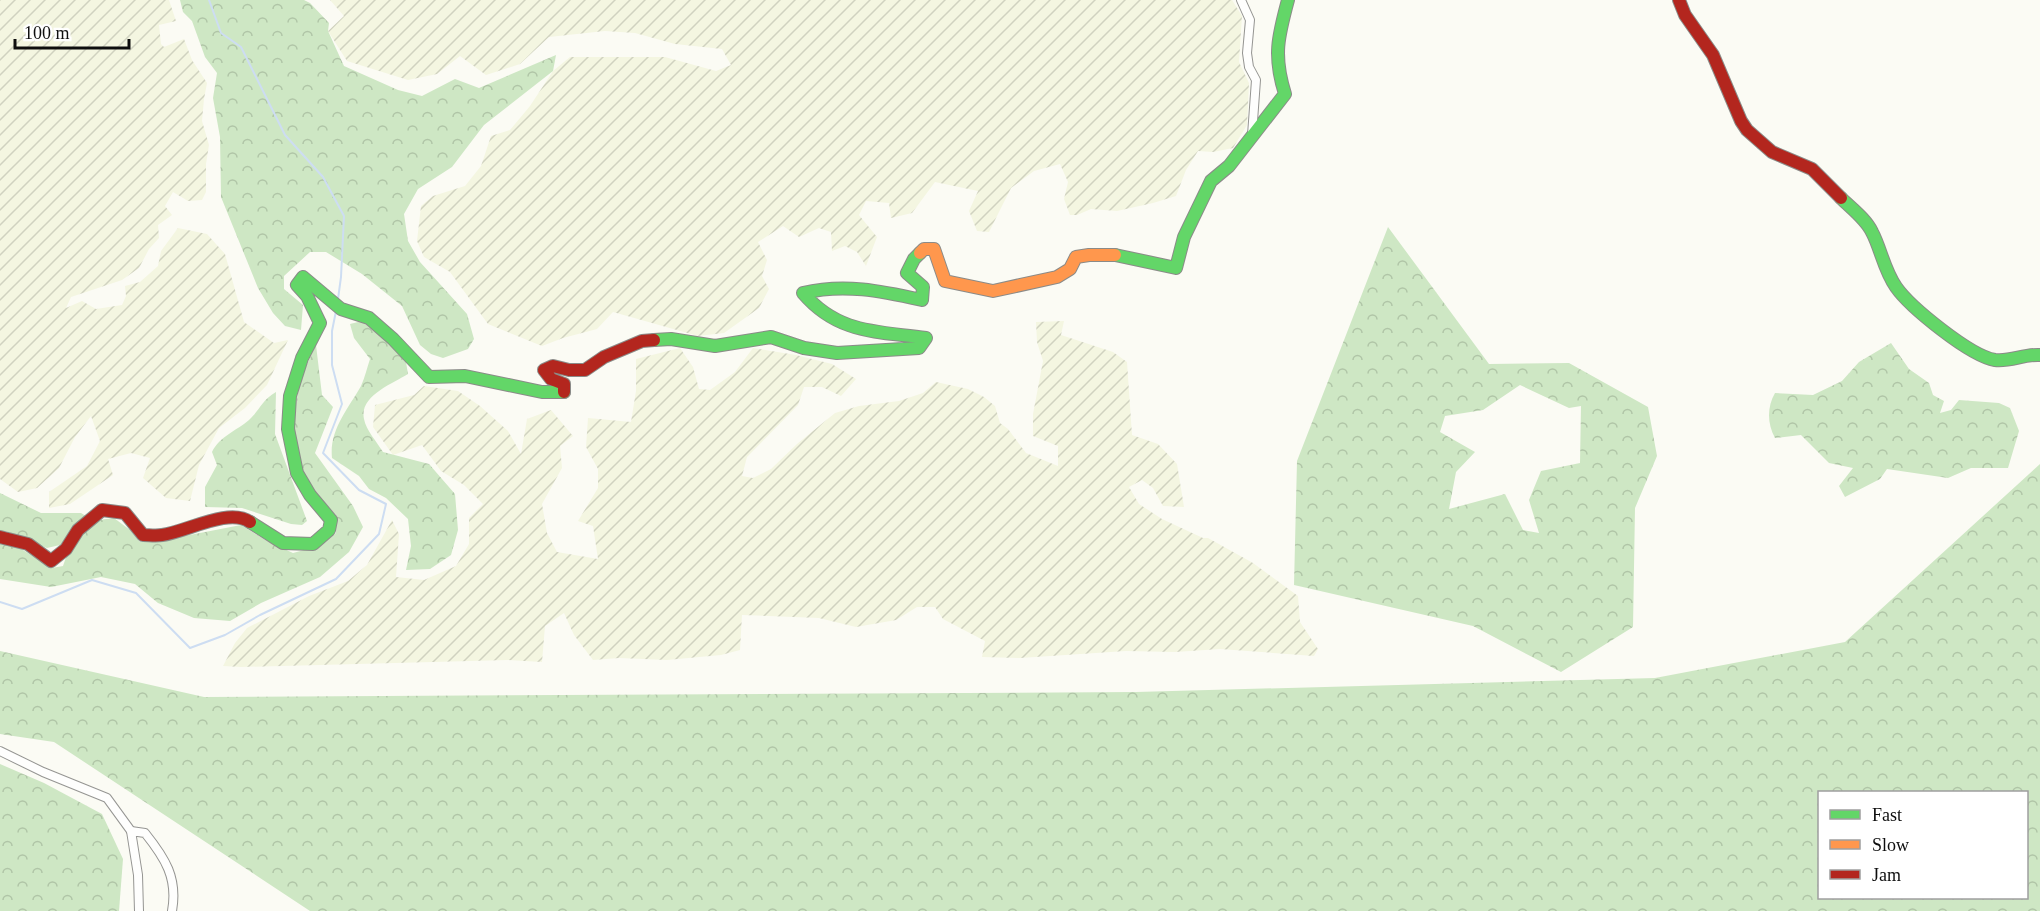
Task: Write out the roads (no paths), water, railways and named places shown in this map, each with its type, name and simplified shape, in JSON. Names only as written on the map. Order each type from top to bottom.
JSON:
[{"type":"street","points":[[1241,0],[1250,20],[1247,53],[1249,67],[1256,80],[1252,135]]},
{"type":"street","points":[[0,537],[20,540],[44,554],[51,561],[66,549],[78,530],[102,510],[125,513],[143,535],[163,535],[224,518],[245,518],[283,543],[313,544],[329,530],[331,520],[310,495],[297,473],[288,429],[290,396],[302,358],[320,323],[307,296],[297,285],[303,277],[341,309],[369,318],[393,339],[429,377],[465,376],[542,392],[564,392],[564,384],[552,379],[544,370],[553,366],[569,370],[585,370],[604,357],[642,341],[671,339],[715,346],[771,337],[804,348],[837,353],[919,348],[926,338],[862,331],[831,319],[810,304],[803,293],[824,287],[860,287],[922,300],[923,287],[907,273],[914,259],[924,249],[934,249],[945,281],[993,291],[1057,277],[1070,269],[1077,257],[1091,253],[1120,254],[1176,268],[1185,237],[1211,181],[1229,166],[1285,94],[1278,72],[1276,49],[1287,0]]},
{"type":"street","points":[[1679,0],[1685,15],[1713,55],[1741,122],[1747,130],[1772,152],[1812,169],[1869,226],[1876,237],[1894,285],[1909,301],[1984,358],[2006,360],[2023,355],[2040,355]]},
{"type":"street","points":[[0,751],[43,772],[107,798],[131,831],[138,875],[139,911]]},
{"type":"street","points":[[131,831],[146,833],[157,847],[171,873],[175,895],[172,911]]},
{"type":"waterway","points":[[209,0],[221,33],[241,47],[285,135],[323,177],[344,216],[338,299]]},
{"type":"waterway","points":[[0,602],[22,609],[92,580],[136,593],[190,648],[225,635],[260,615],[336,579],[379,534],[386,504],[359,490],[323,453],[342,404],[332,365],[332,331],[336,311]]}]
